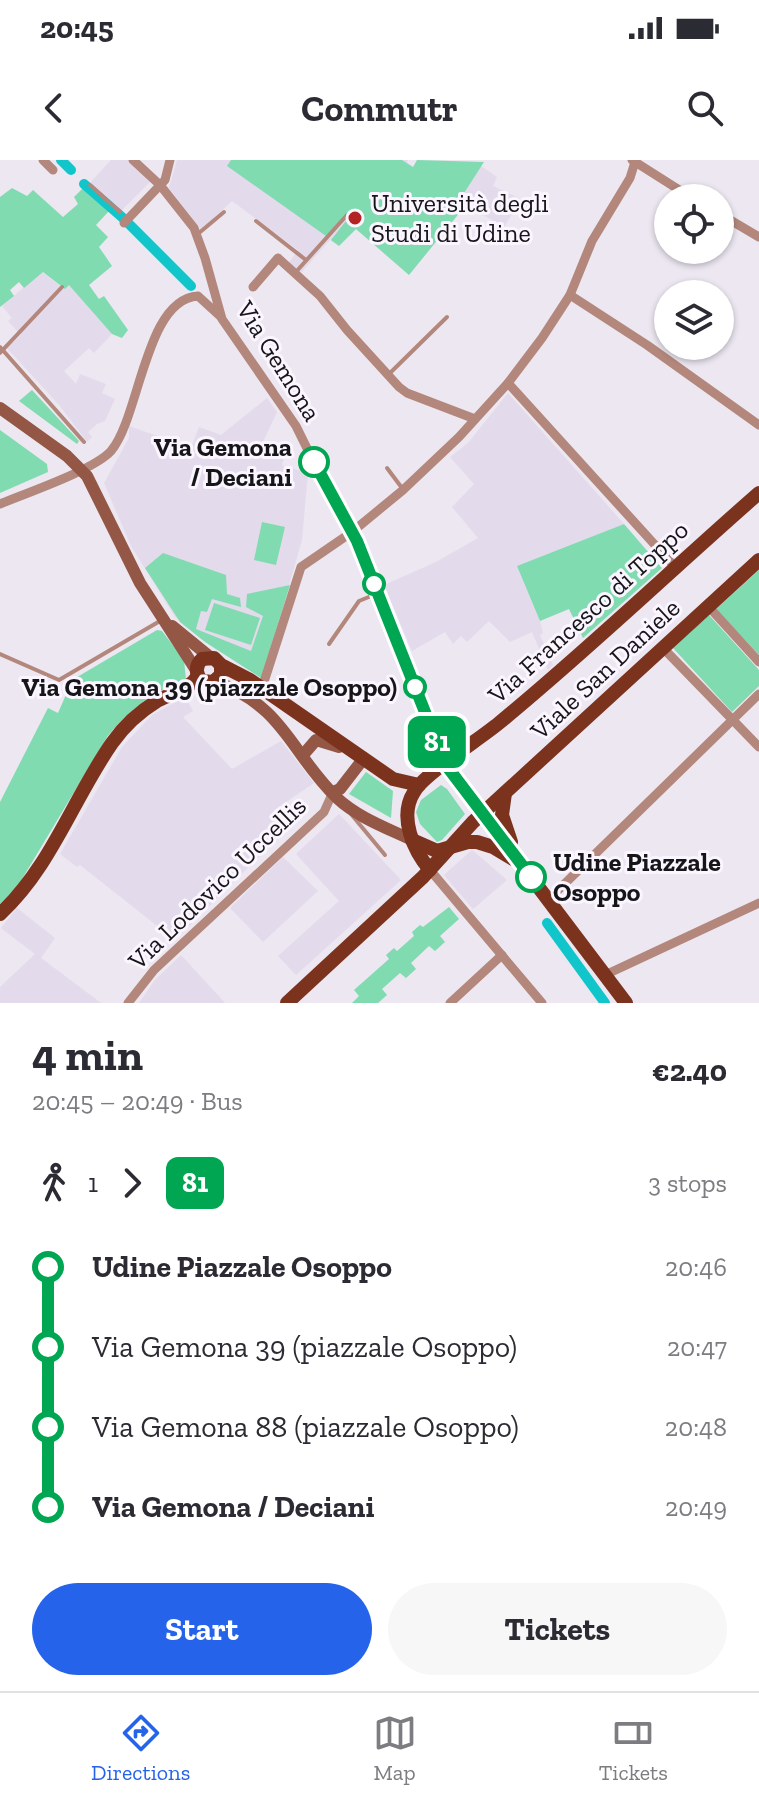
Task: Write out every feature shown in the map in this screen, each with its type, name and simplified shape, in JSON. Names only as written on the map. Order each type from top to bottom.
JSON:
[{"type":"main road","name":"Via Francesco di Toppo","points":[[446,765],[499,723],[759,493]]},
{"type":"main road","name":"Viale San Daniele","points":[[483,813],[759,560]]},
{"type":"main road","points":[[0,914],[25,887],[44,859],[112,743],[133,718],[160,699],[188,688],[200,661],[215,661],[262,688],[399,782],[419,785]]},
{"type":"main road","points":[[197,673],[207,683],[215,681],[221,675],[215,661]]},
{"type":"main road","points":[[430,870],[416,854],[409,804],[419,785],[446,765],[626,1003]]},
{"type":"main road","points":[[505,793],[502,815],[520,863]]},
{"type":"main road","points":[[287,1003],[430,870],[483,813]]},
{"type":"main road","points":[[412,840],[432,850],[477,842],[493,847],[520,863]]},
{"type":"street","points":[[43,160],[53,170]]},
{"type":"street","name":"Via Gemona","points":[[133,160],[185,214],[197,235],[222,319],[296,426],[352,532],[446,765]]},
{"type":"street","points":[[125,219],[165,180],[170,160]]},
{"type":"street","points":[[262,688],[298,572],[306,562],[352,532],[403,490],[508,383],[570,295],[592,241],[630,178],[633,161],[670,184]]},
{"type":"street","points":[[734,222],[759,237]]},
{"type":"street","points":[[253,287],[278,258],[320,296],[387,375],[407,393],[475,419]]},
{"type":"street","points":[[0,504],[100,461],[118,441],[132,408],[144,359],[153,338],[185,299],[196,295],[222,319]]},
{"type":"street","points":[[570,295],[759,425]]},
{"type":"street","points":[[508,383],[675,567]]},
{"type":"street","points":[[3,409],[67,456],[81,470],[92,485],[140,583],[197,673]]},
{"type":"street","points":[[708,606],[759,662]]},
{"type":"street","points":[[163,618],[215,661]]},
{"type":"street","points":[[663,648],[759,747]]},
{"type":"street","points":[[215,681],[259,703],[346,805],[412,840]]},
{"type":"street","points":[[548,900],[759,694]]},
{"type":"street","points":[[303,755],[312,742],[319,739],[364,758],[340,789],[333,792]]},
{"type":"street","name":"Via Lodovico Uccellis","points":[[128,1003],[154,970],[324,812],[333,792]]},
{"type":"street","points":[[430,870],[542,1003]]},
{"type":"street","points":[[605,975],[759,903]]},
{"type":"street","points":[[450,1003],[502,955]]},
{"type":"lane","points":[[90,185],[125,219]]},
{"type":"lane","points":[[197,235],[224,212]]},
{"type":"lane","points":[[295,273],[347,215]]},
{"type":"lane","points":[[256,221],[306,260]]},
{"type":"lane","points":[[62,287],[1,350],[84,442]]},
{"type":"lane","points":[[387,375],[447,317]]},
{"type":"lane","points":[[387,468],[403,490]]},
{"type":"lane","points":[[329,644],[359,601],[378,593]]},
{"type":"lane","points":[[0,654],[59,680],[163,618]]},
{"type":"lane","points":[[346,805],[385,855]]},
{"type":"shaded area","points":[[111,160],[129,160],[150,182],[119,213],[88,185]]},
{"type":"shaded area","name":"Università degli Studi di Udine","points":[[177,160],[408,160],[407,163],[458,201],[481,166],[497,177],[493,186],[521,199],[504,227],[466,205],[409,275],[356,229],[339,246],[330,240],[300,274],[288,264],[298,250],[232,201],[201,230],[169,188]]},
{"type":"shaded area","points":[[42,272],[64,289],[69,284],[112,334],[94,353],[89,348],[64,371],[76,384],[80,374],[106,384],[102,393],[115,399],[105,421],[88,432],[92,437],[87,442],[60,406],[7,348],[21,335],[8,321],[12,318],[2,306]]},
{"type":"shaded area","points":[[508,393],[624,524],[517,566],[540,621],[543,633],[540,635],[553,665],[548,670],[532,632],[510,642],[489,621],[467,642],[461,636],[453,644],[445,632],[412,651],[384,585],[436,562],[478,538],[452,507],[474,484],[450,457],[468,443]]},
{"type":"shaded area","points":[[267,398],[277,412],[262,444],[286,452],[282,465],[308,473],[302,540],[268,658],[187,626],[175,617],[131,546],[104,483],[129,438],[129,426],[191,448],[199,427],[221,435]]},
{"type":"shaded area","points":[[185,697],[193,711],[183,717],[232,769],[281,741],[314,783],[273,811],[288,828],[175,940],[80,865],[77,867],[60,854],[122,747],[152,715]]},
{"type":"shaded area","points":[[339,814],[401,880],[296,975],[278,956],[339,901],[296,854]]},
{"type":"shaded area","points":[[472,850],[507,880],[473,909],[444,875]]},
{"type":"shaded area","points":[[283,857],[318,891],[263,942],[230,908]]},
{"type":"shaded area","points":[[17,908],[55,938],[41,958],[101,1003],[0,1003],[0,987],[35,954],[1,928]]},
{"type":"shaded area","points":[[181,955],[225,1003],[139,1003],[155,980]]},
{"type":"green space","name":"Università degli Studi di Udine","points":[[231,160],[402,160],[413,167],[417,160],[484,162],[459,201],[465,206],[409,275],[356,229],[339,246],[331,240],[349,217],[346,214],[326,236],[227,166]]},
{"type":"green space","points":[[84,187],[109,211],[96,225],[108,237],[99,247],[112,266],[89,285],[99,299],[104,296],[128,330],[122,338],[112,334],[69,285],[65,289],[43,272],[24,288],[19,282],[10,290],[14,296],[0,307],[0,197],[12,188],[27,196],[33,190],[63,217],[78,204],[74,197]]},
{"type":"green space","points":[[32,390],[79,441],[77,444],[19,401]]},
{"type":"green space","points":[[0,430],[47,464],[48,472],[0,493]]},
{"type":"green space","points":[[262,522],[285,527],[276,565],[254,560]]},
{"type":"green space","points":[[624,524],[662,568],[583,638],[569,609],[540,621],[517,566]]},
{"type":"green space","points":[[163,553],[226,575],[227,594],[240,598],[241,607],[212,599],[207,612],[201,611],[196,629],[251,651],[263,616],[246,607],[247,594],[290,585],[261,678],[180,622],[145,568]]},
{"type":"green space","points":[[759,570],[759,655],[716,609]]},
{"type":"green space","points":[[214,603],[260,618],[251,645],[205,630]]},
{"type":"green space","points":[[709,615],[759,670],[759,686],[732,712],[673,648]]},
{"type":"green space","points":[[157,630],[162,631],[184,660],[186,680],[142,702],[107,737],[19,884],[0,904],[0,802],[48,708],[58,713],[68,690],[65,688],[67,683]]},
{"type":"green space","points":[[366,772],[393,791],[391,818],[349,794]]},
{"type":"green space","points":[[441,785],[465,814],[437,842],[420,824],[416,812],[421,800]]},
{"type":"green space","points":[[449,907],[459,919],[440,936],[445,942],[435,951],[429,946],[411,963],[416,969],[406,978],[400,973],[382,989],[387,995],[378,1003],[352,1003],[359,996],[354,990],[389,959],[386,955],[394,948],[397,951],[414,936],[412,932],[420,925],[423,927]]},
{"type":"waterway","points":[[61,160],[71,170]]},
{"type":"waterway","points":[[84,184],[191,286]]},
{"type":"waterway","points":[[547,923],[605,1003]]},
{"type":"bus line","name":"81","points":[[314,462],[357,541],[446,765],[531,877]]},
{"type":"place","name":"Università degli Studi di Udine","points":[[355,218]]},
{"type":"place","name":"Via Gemona / Deciani","points":[[314,462]]},
{"type":"place","name":"Via Gemona 39 (piazzale Osoppo)","points":[[415,687]]},
{"type":"place","name":"Udine Piazzale Osoppo","points":[[531,877]]}]
